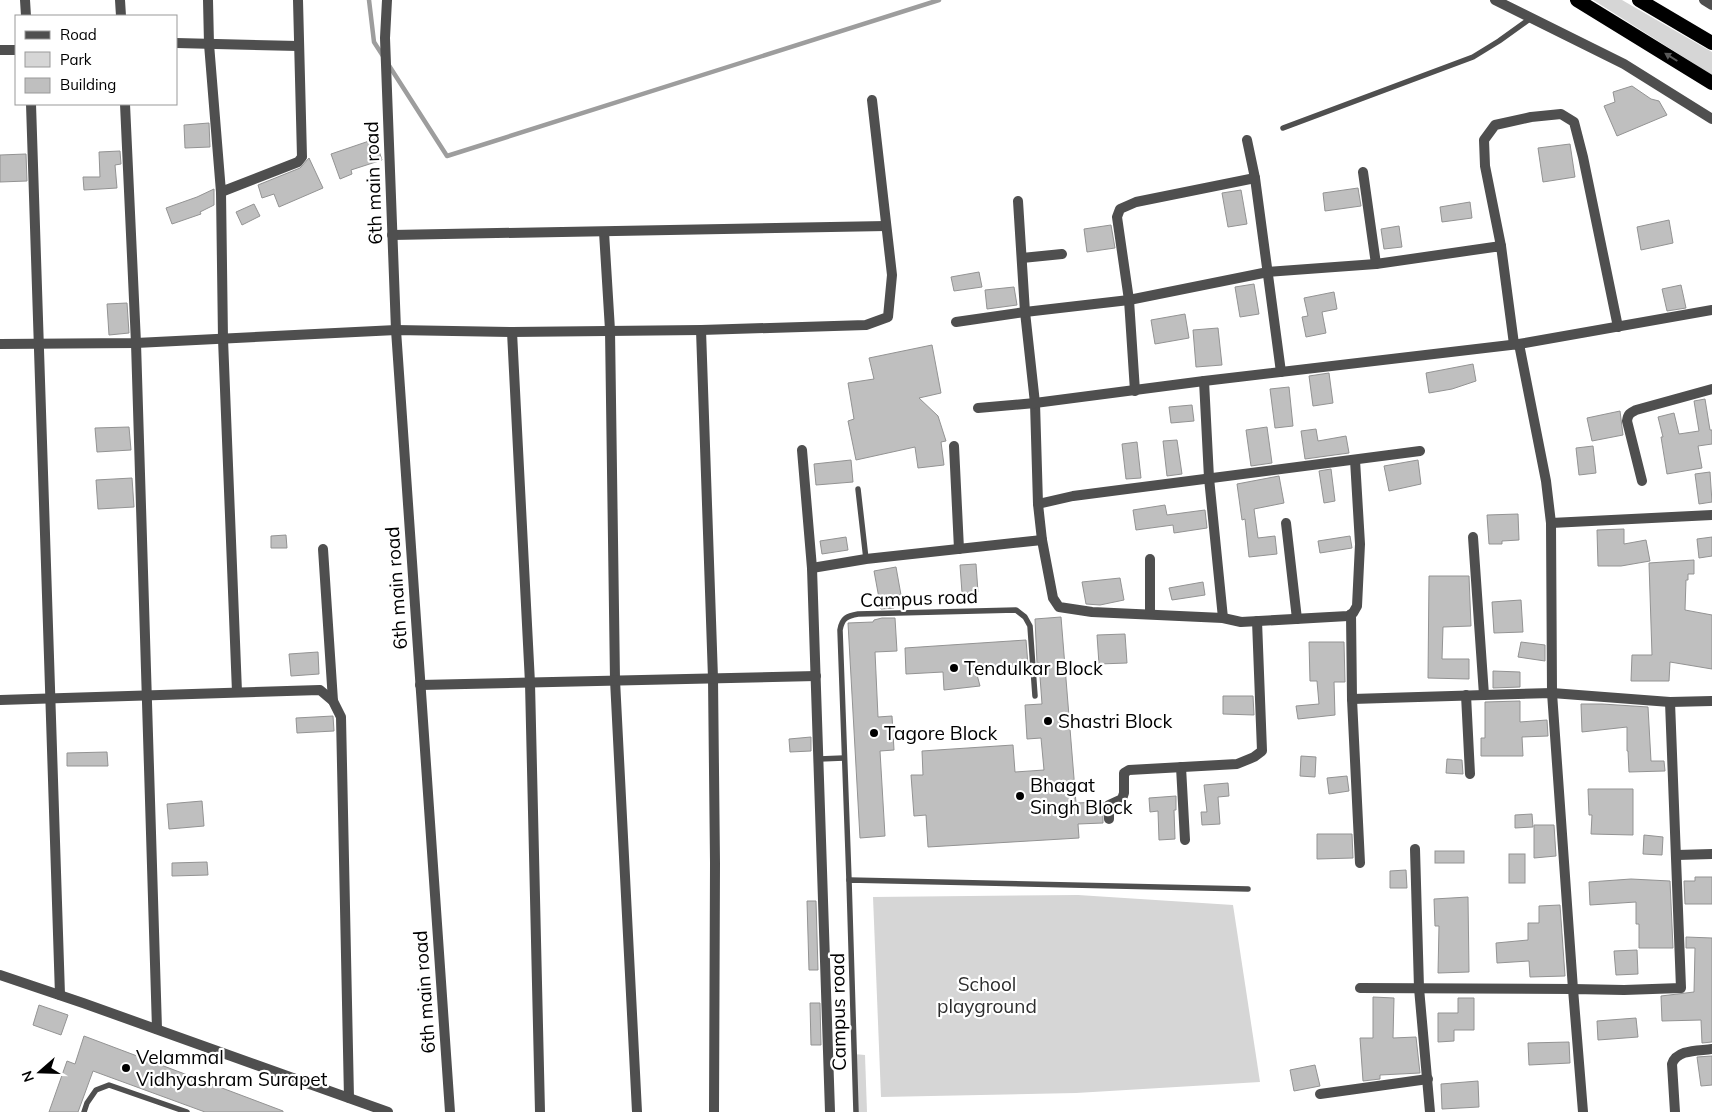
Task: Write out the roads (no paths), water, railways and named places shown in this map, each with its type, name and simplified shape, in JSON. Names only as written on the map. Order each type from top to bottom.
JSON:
[{"type":"highway","points":[[1578,0],[1712,83]]},
{"type":"highway","points":[[1639,0],[1712,43]]},
{"type":"street","points":[[25,0],[26,15]]},
{"type":"street","points":[[120,0],[121,15]]},
{"type":"street","points":[[208,0],[209,44],[220,192],[223,338],[236,692]]},
{"type":"street","points":[[220,192],[298,162],[302,157],[298,0]]},
{"type":"street","name":"6th main road","points":[[387,0],[385,38],[396,330],[450,1112]]},
{"type":"street","points":[[1495,0],[1624,64],[1712,119]]},
{"type":"street","points":[[1704,0],[1712,4]]},
{"type":"street","points":[[178,43],[298,46]]},
{"type":"street","points":[[0,50],[15,50]]},
{"type":"street","points":[[0,344],[136,343],[396,330],[512,332],[701,330],[866,325],[888,317],[892,274],[872,100]]},
{"type":"street","points":[[31,105],[60,995]]},
{"type":"street","points":[[125,105],[136,343],[157,1029]]},
{"type":"street","points":[[1583,1112],[1552,693],[1551,523],[1546,481],[1517,344],[1501,246],[1485,166],[1484,140],[1495,125],[1531,117],[1561,114],[1574,122],[1618,327]]},
{"type":"street","points":[[1248,140],[1255,178],[1281,372]]},
{"type":"street","points":[[1363,172],[1376,264]]},
{"type":"street","points":[[1136,391],[1128,300],[1117,217],[1120,209],[1136,202],[1255,178]]},
{"type":"street","points":[[1018,201],[1026,312],[1036,403],[1038,504],[1042,540],[1053,598],[1059,607],[1092,612],[1223,618],[1241,622],[1333,618],[1351,614]]},
{"type":"street","points":[[392,235],[886,226]]},
{"type":"street","points":[[604,232],[610,330],[615,680],[637,1112]]},
{"type":"street","points":[[956,322],[1128,300],[1268,272],[1376,264],[1501,246]]},
{"type":"street","points":[[1022,258],[1062,254]]},
{"type":"street","points":[[978,408],[1036,403],[1517,344],[1712,312]]},
{"type":"street","points":[[701,330],[713,678],[716,863],[714,1112]]},
{"type":"street","points":[[512,332],[530,682],[540,1112]]},
{"type":"street","points":[[1204,382],[1209,478],[1223,618]]},
{"type":"street","points":[[1642,481],[1628,422],[1630,413],[1712,388]]},
{"type":"street","points":[[954,446],[959,549]]},
{"type":"street","points":[[802,450],[812,568],[830,1112]]},
{"type":"street","points":[[1038,504],[1073,496],[1420,451]]},
{"type":"street","points":[[1355,460],[1360,544],[1357,606],[1351,614],[1352,698],[1360,863]]},
{"type":"street","points":[[1551,523],[1712,514]]},
{"type":"street","points":[[1286,523],[1297,619]]},
{"type":"street","points":[[1473,537],[1484,695]]},
{"type":"street","points":[[812,568],[1042,540]]},
{"type":"street","points":[[323,549],[333,701],[341,717],[349,1098]]},
{"type":"street","points":[[1150,559],[1150,614]]},
{"type":"street","points":[[1109,819],[1109,805],[1122,800],[1124,773],[1129,770],[1237,764],[1254,758],[1262,751],[1257,621]]},
{"type":"street","points":[[420,685],[816,676]]},
{"type":"street","points":[[0,700],[320,690],[333,701]]},
{"type":"street","points":[[1352,698],[1552,693],[1670,702],[1712,701]]},
{"type":"street","points":[[1466,695],[1470,774]]},
{"type":"street","points":[[1360,988],[1624,990],[1681,988],[1670,702]]},
{"type":"street","points":[[1181,767],[1185,840]]},
{"type":"street","points":[[1415,849],[1419,988],[1430,1112]]},
{"type":"street","points":[[1677,855],[1712,854]]},
{"type":"street","points":[[0,975],[388,1112]]},
{"type":"street","points":[[1675,1112],[1672,1064],[1674,1059],[1683,1053],[1712,1050]]},
{"type":"street","points":[[1320,1094],[1428,1079]]},
{"type":"lane","points":[[1283,128],[1473,56],[1499,41],[1531,18]]},
{"type":"lane","points":[[858,489],[866,560]]},
{"type":"lane","name":"Campus road","points":[[856,1112],[841,622],[847,616],[858,614],[1016,610],[1025,617],[1030,626],[1035,696]]},
{"type":"lane","points":[[819,759],[844,758]]},
{"type":"lane","points":[[849,880],[1248,889]]},
{"type":"lane","points":[[84,1112],[87,1103],[96,1090],[109,1086],[187,1112]]},
{"type":"waterway","points":[[369,0],[374,42],[383,56]]},
{"type":"waterway","points":[[388,64],[447,156],[939,0]]},
{"type":"place","name":"Tendulkar Block","points":[[954,668]]},
{"type":"place","name":"Shastri Block","points":[[1048,721]]},
{"type":"place","name":"Tagore Block","points":[[874,733]]},
{"type":"place","name":"Bhagat Singh Block","points":[[1020,796]]},
{"type":"place","name":"Velammal Vidhyashram Surapet","points":[[126,1068]]},
{"type":"park label","name":"School playground","points":[[987,995]]}]
